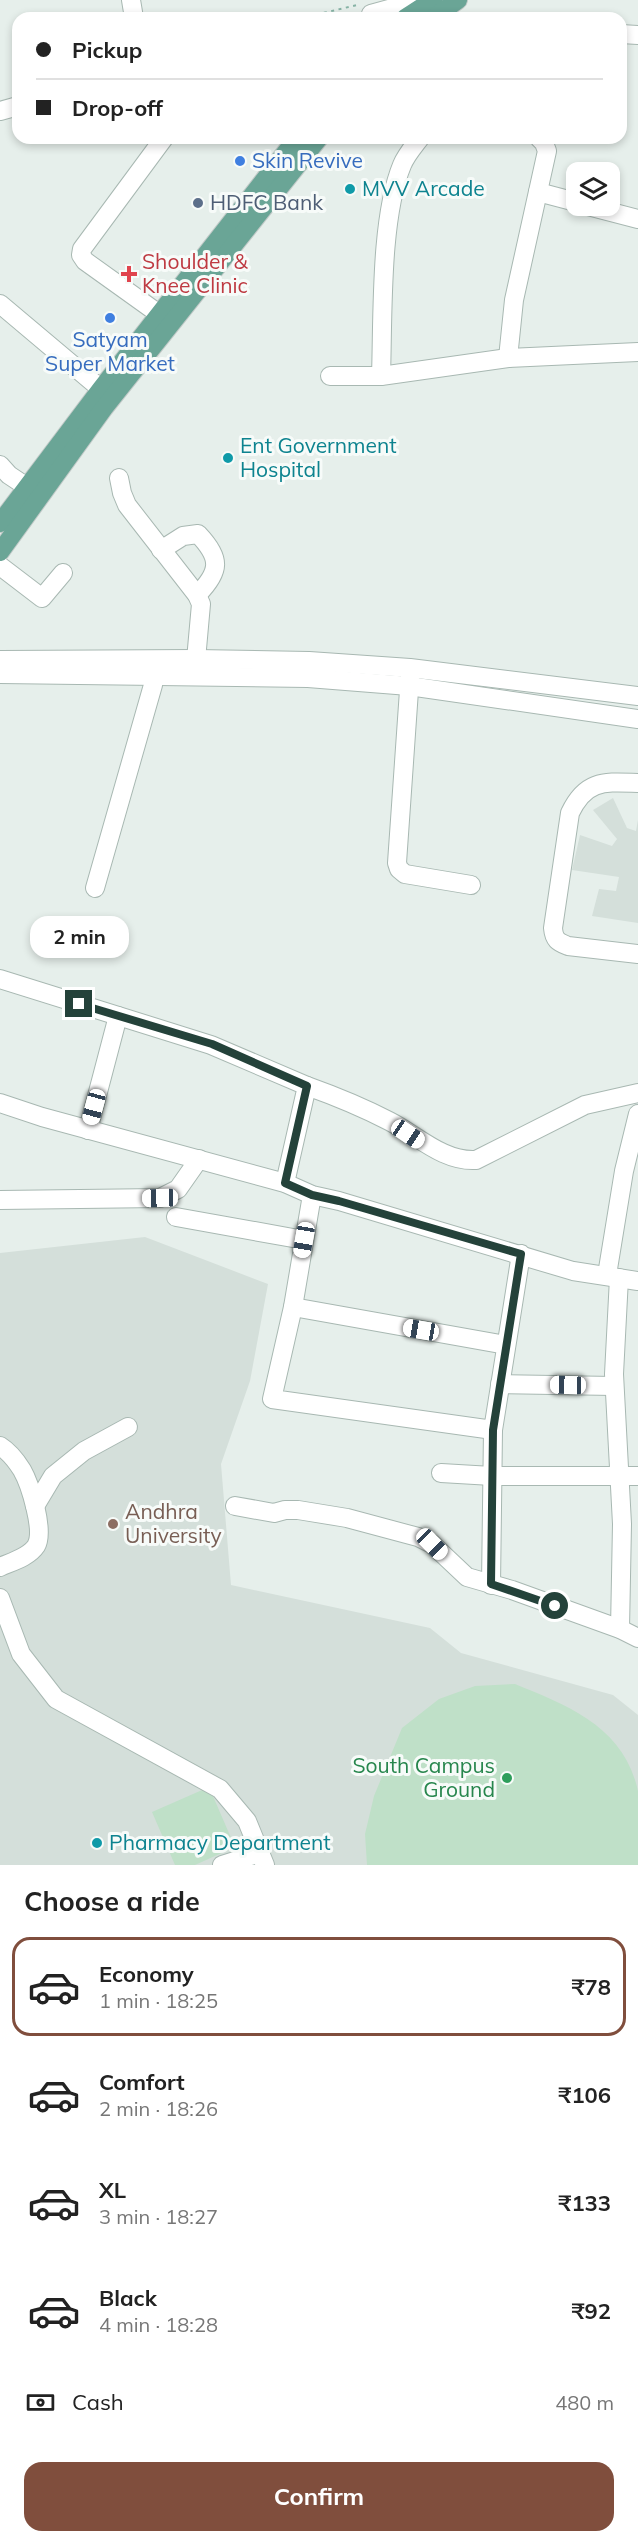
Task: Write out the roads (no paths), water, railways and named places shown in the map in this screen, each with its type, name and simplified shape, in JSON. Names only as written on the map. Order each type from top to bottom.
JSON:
[{"type":"main road","points":[[414,12],[433,0]]},
{"type":"main road","points":[[441,12],[458,0]]},
{"type":"main road","points":[[0,523],[100,389],[292,144]]},
{"type":"main road","points":[[0,552],[104,408],[314,144]]},
{"type":"street","points":[[373,12],[421,0]]},
{"type":"street","points":[[159,314],[81,255],[82,249],[160,144]]},
{"type":"street","points":[[381,376],[388,232],[394,194],[403,163],[416,144]]},
{"type":"street","points":[[508,358],[514,300],[547,151],[544,144]]},
{"type":"street","points":[[538,192],[566,199]]},
{"type":"street","points":[[620,214],[638,219]]},
{"type":"street","points":[[0,304],[100,389]]},
{"type":"street","points":[[330,376],[381,376],[508,358],[638,352]]},
{"type":"street","points":[[0,465],[9,475],[27,486]]},
{"type":"street","points":[[119,478],[127,505],[160,550],[198,594],[201,603],[201,618],[195,668]]},
{"type":"street","points":[[160,550],[191,533],[198,534],[214,553],[216,564],[214,573],[198,594]]},
{"type":"street","points":[[0,566],[42,598],[63,573]]},
{"type":"street","points":[[0,660],[25,667],[195,668],[309,662],[410,677],[638,719]]},
{"type":"street","points":[[0,674],[25,667]]},
{"type":"street","points":[[95,888],[155,667]]},
{"type":"street","points":[[410,677],[638,696]]},
{"type":"street","points":[[410,677],[395,856],[397,863],[399,869],[405,874],[471,885]]},
{"type":"street","points":[[638,783],[594,784],[578,797],[570,813],[554,928],[554,936],[558,943],[638,954]]},
{"type":"street","points":[[0,979],[212,1044],[307,1086],[348,1101],[392,1122],[424,1145],[464,1161],[476,1160],[585,1106],[638,1093]]},
{"type":"street","points":[[88,1130],[118,1016]]},
{"type":"street","points":[[285,1183],[307,1086]]},
{"type":"street","points":[[0,1103],[88,1130],[285,1183],[312,1195],[573,1271],[638,1281]]},
{"type":"street","points":[[620,1629],[622,1524],[614,1386],[613,1277],[631,1173],[638,1114]]},
{"type":"street","points":[[0,1200],[160,1198],[178,1189],[199,1159]]},
{"type":"street","points":[[312,1195],[293,1307],[272,1399],[493,1430]]},
{"type":"street","points":[[176,1217],[304,1240]]},
{"type":"street","points":[[491,1584],[493,1430],[521,1254]]},
{"type":"street","points":[[293,1307],[506,1345]]},
{"type":"street","points":[[500,1384],[614,1386]]},
{"type":"street","points":[[35,1506],[53,1476],[84,1451],[128,1426]]},
{"type":"street","points":[[0,1446],[22,1470],[35,1506],[39,1535],[36,1546],[27,1554],[0,1567]]},
{"type":"street","points":[[441,1473],[492,1476],[638,1476]]},
{"type":"street","points":[[235,1506],[274,1513],[298,1510],[391,1528],[432,1544],[467,1577],[620,1629],[638,1638]]},
{"type":"street","points":[[0,1598],[21,1654],[56,1699],[220,1789],[247,1821],[263,1859],[222,1865]]},
{"type":"place","name":"Skin Revive","points":[[240,161]]},
{"type":"place","name":"MVV Arcade","points":[[350,189]]},
{"type":"place","name":"HDFC Bank","points":[[198,203]]},
{"type":"place","name":"Shoulder & Knee Clinic","points":[[129,274]]},
{"type":"place","name":"Satyam Super Market","points":[[110,318]]},
{"type":"place","name":"Ent Government Hospital","points":[[228,458]]},
{"type":"place","name":"Andhra University","points":[[113,1524]]},
{"type":"place","name":"South Campus Ground","points":[[507,1778]]},
{"type":"place","name":"Pharmacy Department","points":[[97,1843]]}]
